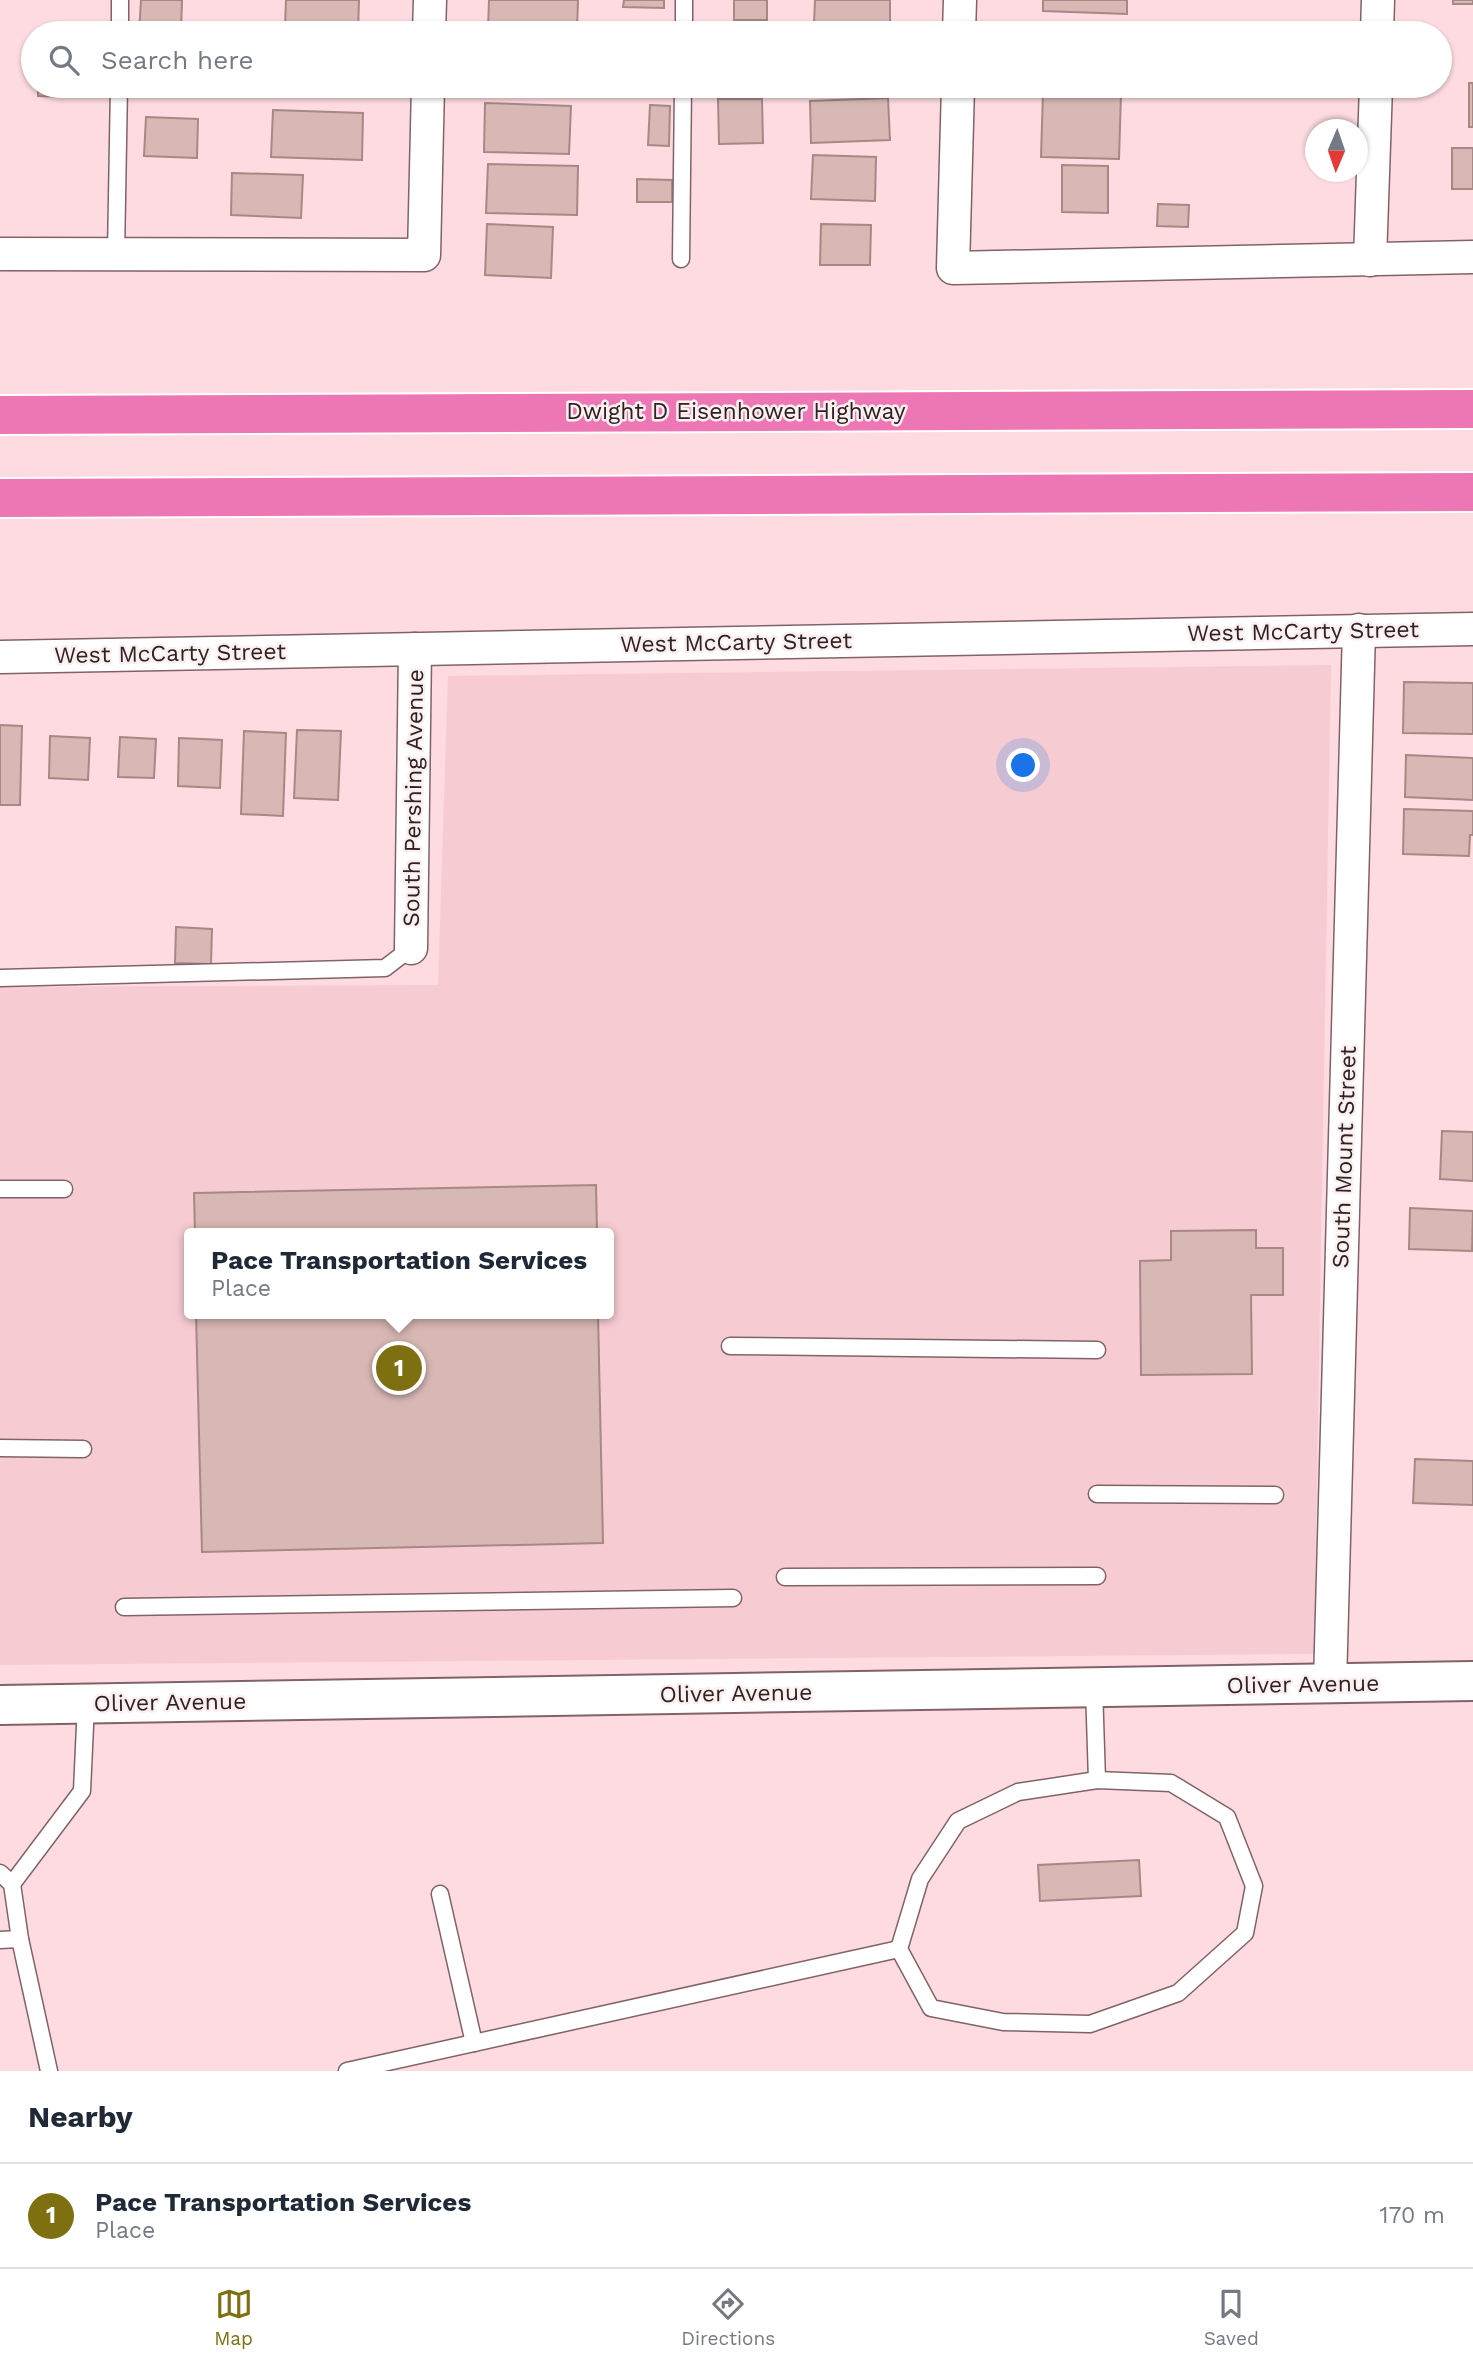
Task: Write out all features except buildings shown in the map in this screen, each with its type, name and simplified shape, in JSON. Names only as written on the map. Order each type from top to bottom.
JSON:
[{"type":"highway","name":"Dwight D Eisenhower Highway","points":[[0,415],[1473,409]]},
{"type":"highway","points":[[0,498],[1473,492]]},
{"type":"street","points":[[429,21],[430,0]]},
{"type":"street","points":[[959,21],[960,0]]},
{"type":"street","points":[[1377,21],[1378,0]]},
{"type":"street","points":[[0,254],[424,255],[428,98]]},
{"type":"street","points":[[958,98],[953,268],[1473,257]]},
{"type":"street","points":[[1370,260],[1376,98]]},
{"type":"street","name":"West McCarty Street","points":[[0,656],[1473,629]]},
{"type":"street","name":"South Mount Street","points":[[1330,1684],[1359,630]]},
{"type":"street","name":"South Pershing Avenue","points":[[411,948],[415,649]]},
{"type":"street","name":"Oliver Avenue","points":[[0,1705],[1473,1681]]},
{"type":"lane","points":[[120,0],[120,21]]},
{"type":"lane","points":[[684,0],[684,21]]},
{"type":"lane","points":[[116,254],[119,98]]},
{"type":"lane","points":[[681,259],[683,98]]},
{"type":"lane","points":[[0,978],[385,968],[411,948]]},
{"type":"lane","points":[[0,1189],[64,1189]]},
{"type":"lane","points":[[730,1346],[1097,1350]]},
{"type":"lane","points":[[0,1448],[83,1449]]},
{"type":"lane","points":[[1097,1494],[1275,1495]]},
{"type":"lane","points":[[785,1577],[1097,1576]]},
{"type":"lane","points":[[124,1607],[733,1598]]},
{"type":"lane","points":[[1094,1688],[1097,1780]]},
{"type":"lane","points":[[49,2071],[6,1879],[82,1791],[86,1704]]},
{"type":"lane","points":[[1097,1780],[1171,1783],[1227,1817],[1254,1886],[1245,1933],[1178,1993],[1090,2024],[1003,2022],[931,2008],[899,1949],[919,1879],[958,1821],[1018,1792],[1097,1780]]},
{"type":"lane","points":[[440,1894],[474,2043]]},
{"type":"lane","points":[[0,1940],[20,1939]]},
{"type":"lane","points":[[347,2071],[899,1949]]},
{"type":"shaded area","points":[[1331,665],[1314,1654],[0,1665],[0,987],[438,985],[448,676]]},
{"type":"place","name":"Pace Transportation Services","points":[[399,1368]]}]
